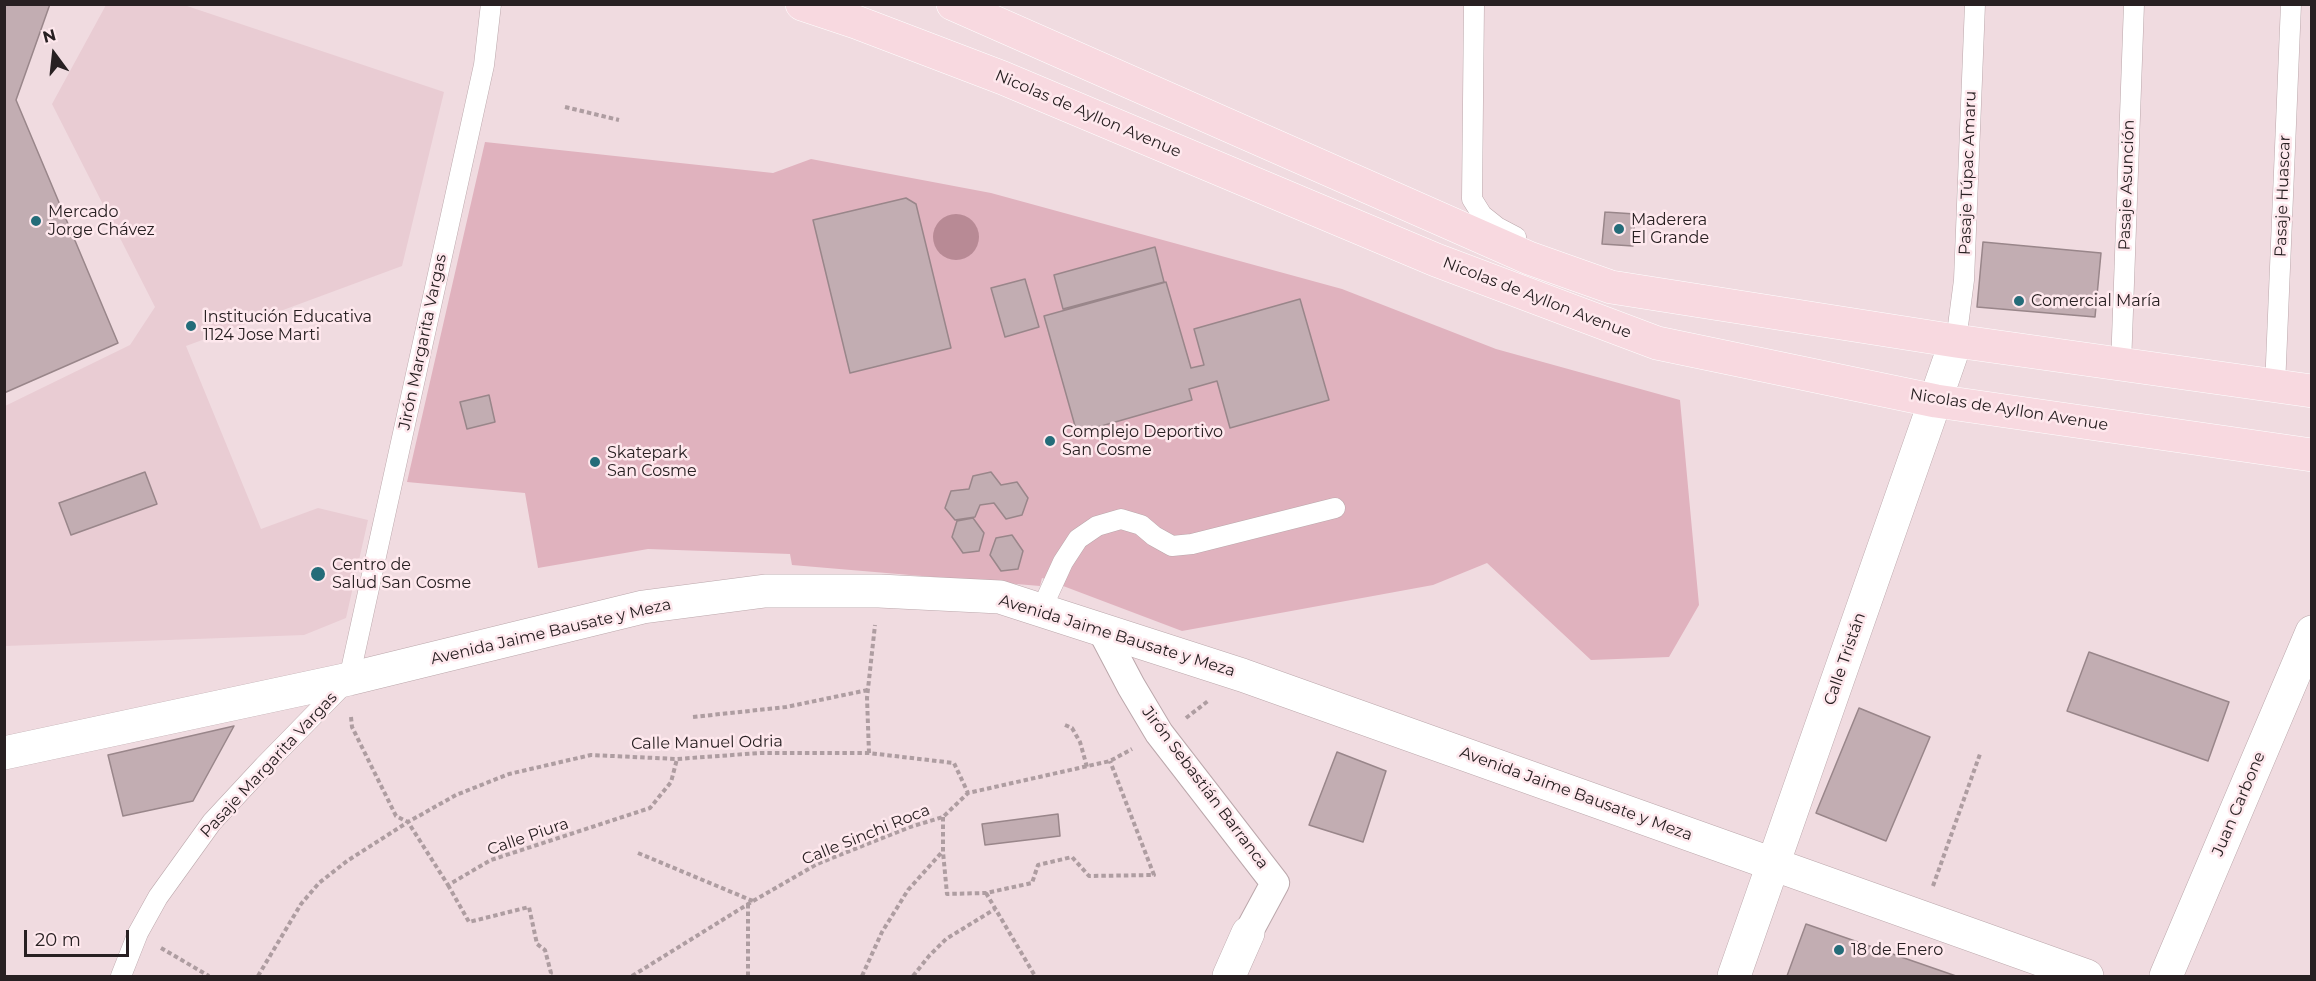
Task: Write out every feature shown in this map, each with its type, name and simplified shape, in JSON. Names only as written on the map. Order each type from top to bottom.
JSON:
[{"type":"main road","name":"Nicolas de Ayllon Avenue","points":[[802,4],[1003,78],[1436,260],[1657,343],[1936,401],[2312,455]]},
{"type":"main road","points":[[953,4],[1529,258],[1611,287],[2121,366],[2312,392]]},
{"type":"street","name":"Calle Tristán","points":[[1734,976],[1956,341]]},
{"type":"street","name":"Avenida Jaime Bausate y Meza","points":[[4,753],[350,679],[643,607],[765,591],[879,591],[1000,597],[1242,675],[2087,976]]},
{"type":"street","name":"Jirón Sebastián Barranca","points":[[1101,629],[1131,686],[1160,733],[1275,883],[1248,933]]},
{"type":"street","name":"Juan Carbone","points":[[2166,976],[2312,632]]},
{"type":"street","points":[[1229,976],[1248,933]]},
{"type":"lane","name":"Jirón Margarita Vargas","points":[[350,679],[484,65],[491,4]]},
{"type":"lane","points":[[1474,4],[1472,199],[1482,215],[1497,227],[1539,249],[1590,266],[1634,277],[1930,322],[1956,341]]},
{"type":"lane","name":"Pasaje Túpac Amaru","points":[[1956,341],[1964,280],[1975,4]]},
{"type":"lane","name":"Pasaje Asunción","points":[[2121,366],[2134,4]]},
{"type":"lane","name":"Pasaje Huascar","points":[[2275,387],[2291,4]]},
{"type":"lane","points":[[1041,610],[1063,562],[1078,539],[1097,526],[1121,519],[1142,525],[1154,536],[1172,546],[1192,544],[1335,508]]},
{"type":"lane","name":"Pasaje Margarita Vargas","points":[[121,976],[138,933],[158,897],[212,822],[350,679]]},
{"type":"path","points":[[565,107],[619,120]]},
{"type":"path","points":[[869,753],[868,690],[879,591]]},
{"type":"path","points":[[968,793],[1110,761],[1178,724],[1242,675]]},
{"type":"path","points":[[350,679],[352,727],[396,816],[408,822],[469,922],[529,907],[537,944],[545,950],[551,973],[549,976]]},
{"type":"path","points":[[693,717],[786,707],[868,690]]},
{"type":"path","points":[[1065,725],[1072,728],[1080,742],[1087,767]]},
{"type":"path","name":"Calle Manuel Odria","points":[[258,976],[302,904],[319,884],[347,861],[456,795],[509,774],[591,755],[677,759],[760,753],[869,753],[954,763],[968,793]]},
{"type":"path","points":[[1922,918],[1980,754]]},
{"type":"path","name":"Calle Piura","points":[[448,885],[491,860],[650,808],[671,782],[677,759]]},
{"type":"path","points":[[943,817],[943,852],[947,894],[986,893],[1032,883],[1038,865],[1072,857],[1089,876],[1154,875],[1110,761]]},
{"type":"path","name":"Calle Sinchi Roca","points":[[632,976],[817,864],[910,827],[943,817],[968,793]]},
{"type":"path","points":[[862,976],[882,932],[908,890],[943,852]]},
{"type":"path","points":[[638,853],[753,901]]},
{"type":"path","points":[[986,893],[1035,976]]},
{"type":"path","points":[[748,904],[748,976]]},
{"type":"path","points":[[913,976],[946,939],[995,909]]},
{"type":"path","points":[[138,933],[209,976]]},
{"type":"shaded area","name":"Institución Educativa 1124 Jose Marti","points":[[106,5],[184,5],[444,92],[402,266],[186,346],[261,529],[318,508],[368,520],[346,618],[304,635],[5,646],[5,406],[130,345],[155,307],[52,104]]},
{"type":"shaded area","name":"Complejo Deportivo San Cosme","points":[[485,142],[773,173],[811,159],[991,193],[1342,289],[1496,349],[1680,400],[1699,605],[1669,657],[1591,660],[1487,563],[1433,585],[1182,631],[1042,578],[1040,586],[792,565],[790,554],[648,549],[538,568],[525,493],[407,482]]},
{"type":"shaded area","points":[[956,214],[972,221],[979,237],[972,253],[956,260],[940,253],[933,237],[940,221]]},
{"type":"building","name":"Mercado Jorge Chávez","points":[[4,4],[50,4],[16,100],[118,343],[4,393]]},
{"type":"building","points":[[906,198],[916,204],[951,348],[850,373],[813,220]]},
{"type":"building","name":"Maderera El Grande","points":[[1605,212],[1635,214],[1633,246],[1602,244]]},
{"type":"building","points":[[1983,242],[2101,253],[2095,317],[1977,307]]},
{"type":"building","points":[[1155,247],[1164,282],[1063,309],[1054,275]]},
{"type":"building","points":[[1025,279],[1039,327],[1005,337],[991,288]]},
{"type":"building","points":[[1166,282],[1191,368],[1204,365],[1194,329],[1300,299],[1329,400],[1230,428],[1217,381],[1189,389],[1192,400],[1077,433],[1044,316]]},
{"type":"building","points":[[489,395],[495,422],[467,429],[460,402]]},
{"type":"building","points":[[145,472],[157,504],[71,535],[59,503]]},
{"type":"building","points":[[991,472],[1001,485],[1017,482],[1028,498],[1022,515],[1006,519],[994,503],[980,505],[975,517],[955,520],[945,508],[951,491],[969,489],[973,476]]},
{"type":"building","points":[[973,518],[984,533],[979,551],[963,553],[952,537],[957,521]]},
{"type":"building","points":[[1012,535],[1023,551],[1018,569],[1001,571],[990,555],[996,538]]},
{"type":"building","points":[[2089,652],[2229,702],[2208,761],[2067,711]]},
{"type":"building","points":[[1859,708],[1930,737],[1886,841],[1816,813]]},
{"type":"building","points":[[234,726],[193,801],[123,816],[108,755]]},
{"type":"building","points":[[1337,752],[1386,771],[1363,842],[1309,825]]},
{"type":"building","points":[[1058,814],[1060,836],[985,845],[982,824]]},
{"type":"building","name":"18 de Enero","points":[[1806,924],[1956,976],[1787,976]]},
{"type":"place","name":"Mercado Jorge Chávez","points":[[36,221]]},
{"type":"place","name":"Maderera El Grande","points":[[1619,229]]},
{"type":"place","name":"Comercial María","points":[[2019,301]]},
{"type":"place","name":"Institución Educativa 1124 Jose Marti","points":[[191,326]]},
{"type":"place","name":"Complejo Deportivo San Cosme","points":[[1050,441]]},
{"type":"place","name":"Skatepark San Cosme","points":[[595,462]]},
{"type":"place","name":"Centro de Salud San Cosme","points":[[318,574]]},
{"type":"place","name":"18 de Enero","points":[[1839,950]]}]
